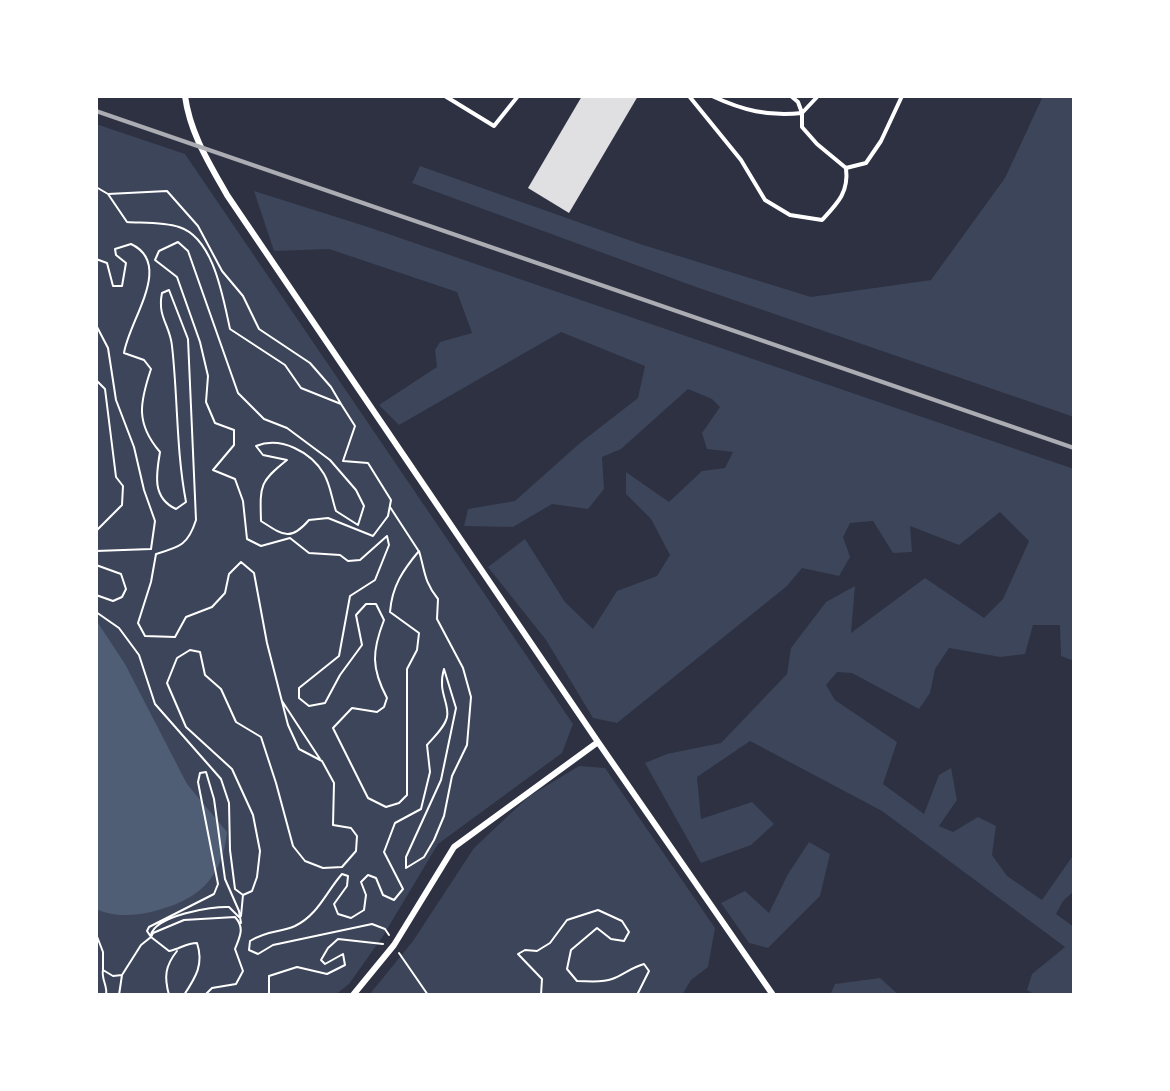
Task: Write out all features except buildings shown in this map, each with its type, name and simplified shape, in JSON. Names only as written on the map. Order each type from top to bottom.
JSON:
[{"type":"street","points":[[185,96],[195,138],[227,195],[598,742],[773,995]]},
{"type":"street","points":[[353,995],[394,945],[454,847],[598,742]]},
{"type":"lane","points":[[445,96],[494,126],[518,96]]},
{"type":"lane","points":[[688,96],[741,160],[765,200],[790,215],[822,220],[837,204],[848,184],[846,168],[802,127],[802,113],[798,102],[791,96]]},
{"type":"lane","points":[[712,96],[734,106],[775,116],[802,113],[818,96]]},
{"type":"lane","points":[[846,168],[866,163],[881,141],[902,96]]},
{"type":"path","points":[[96,187],[108,194],[127,222],[180,227],[195,236],[206,248],[221,291],[230,329],[285,365],[301,388],[341,404]]},
{"type":"path","points":[[108,194],[167,191],[198,226],[222,271],[243,296],[259,329],[310,363],[331,387],[355,426],[344,461],[368,463],[392,500],[388,516],[373,536],[328,518],[309,520],[298,533],[284,535],[261,521],[260,493],[267,476],[287,460],[263,454],[256,446],[267,442],[287,446],[310,456],[325,476],[336,511],[358,525],[364,506],[356,490],[330,460],[287,429],[264,419],[238,393],[188,251],[177,242],[159,251],[155,260],[177,277],[200,342],[208,376],[206,402],[214,423],[234,430],[234,445],[213,470],[235,479],[243,501],[247,538],[261,546],[290,538],[309,553],[340,555],[348,561],[360,560],[387,536],[389,544],[375,580],[350,596],[339,656],[299,688],[299,699],[309,706],[325,703],[340,675],[362,645],[356,615],[366,604],[376,604],[384,620],[374,646],[378,681],[387,698],[384,707],[377,712],[352,708],[333,728],[368,798],[386,807],[399,803],[407,795],[407,669],[417,650],[419,633],[390,612],[392,593],[403,569],[419,551]]},
{"type":"path","points":[[96,259],[107,262],[113,286],[122,286],[126,263],[116,255],[116,249],[131,244],[140,248],[149,260],[150,278],[127,335],[124,353],[144,360],[151,369],[140,409],[150,440],[160,452],[157,489],[165,504],[176,509],[186,502],[181,474],[172,343],[159,306],[162,293],[169,290],[188,339],[196,520],[191,536],[179,548],[156,554],[151,582],[138,623],[145,636],[175,637],[186,617],[212,607],[225,593],[229,574],[241,562],[254,573],[267,643],[288,725],[299,749],[322,761]]},
{"type":"path","points":[[96,325],[108,348],[116,400],[134,447],[144,490],[155,521],[151,549],[96,551]]},
{"type":"path","points":[[96,380],[105,389],[116,477],[123,486],[122,505],[96,531]]},
{"type":"path","points":[[96,405],[98,413],[96,416]]},
{"type":"path","points":[[390,507],[419,551],[425,570],[426,584],[438,599],[437,619],[463,668],[471,697],[467,745],[452,776],[444,816],[434,840],[424,857],[406,868],[406,857],[441,780],[456,708],[444,669],[440,681],[448,715],[441,729],[427,745],[430,772],[421,809],[395,823],[384,852],[403,889],[394,900],[383,895],[376,878],[368,875],[362,882],[366,895],[364,910],[351,918],[338,914],[334,904],[347,886],[348,876],[342,874],[325,894],[321,907],[295,926],[265,932],[250,940],[249,950],[258,954],[273,945],[372,924],[385,929],[428,995]]},
{"type":"path","points":[[96,565],[121,574],[126,589],[122,597],[113,601],[96,595]]},
{"type":"path","points":[[96,612],[119,628],[126,637],[139,655],[155,704],[221,779],[230,803],[232,876],[235,889],[243,895]]},
{"type":"path","points":[[243,895],[252,891],[257,877],[260,851],[253,815],[232,769],[186,727],[167,683],[177,658],[190,650],[200,652],[205,675],[221,689],[236,722],[261,737],[293,846],[305,861],[323,868],[342,867],[356,851],[357,836],[351,828],[333,825],[334,783],[281,700]]},
{"type":"path","points":[[178,950],[170,951],[151,938],[147,931],[149,927],[214,894],[218,884],[198,782],[200,773],[206,772],[214,799],[225,879],[241,923]]},
{"type":"path","points":[[205,995],[212,988],[236,984],[243,971],[235,949],[242,932],[243,895]]},
{"type":"path","points":[[151,938],[152,931],[159,924],[206,908],[229,907],[237,913],[241,923]]},
{"type":"path","points":[[541,995],[542,979],[518,954],[525,950],[537,951],[550,943],[567,920],[598,910],[622,921],[628,932],[624,941],[611,939],[597,928],[571,950],[567,969],[577,981],[611,980],[644,964],[649,971],[637,995]]},
{"type":"path","points":[[119,995],[122,975],[141,945],[157,930],[184,920],[235,917],[241,923]]},
{"type":"path","points":[[96,934],[103,952],[102,978],[107,990],[106,995]]},
{"type":"path","points":[[269,995],[269,976],[297,967],[327,974],[345,965],[343,954],[330,963],[324,964],[321,960],[328,948],[338,939],[394,945]]},
{"type":"path","points":[[169,995],[165,980],[167,962],[187,943],[197,943],[201,954],[201,968],[184,995]]},
{"type":"path","points":[[103,970],[113,976],[122,975]]},
{"type":"shaded area","points":[[1043,96],[1074,96],[1074,417],[696,287],[412,183],[420,166],[640,244],[811,297],[931,280],[1005,178]]},
{"type":"shaded area","points":[[96,124],[185,154],[573,724],[562,753],[438,844],[383,936],[349,984],[335,995],[96,995]]},
{"type":"shaded area","points":[[254,191],[368,227],[1074,469],[1074,661],[1061,656],[1060,625],[1033,625],[1025,654],[1000,657],[949,648],[935,669],[930,693],[919,709],[852,673],[837,672],[826,685],[835,700],[897,742],[883,784],[924,814],[939,775],[951,768],[957,800],[939,826],[953,832],[978,817],[996,826],[992,855],[1007,876],[1042,900],[1074,854],[1074,891],[1063,901],[1056,914],[1074,927],[1074,995],[1035,995],[1027,990],[1032,974],[1065,947],[882,811],[750,741],[697,777],[701,819],[752,802],[774,824],[751,845],[701,863],[645,763],[667,754],[721,743],[787,674],[791,648],[826,602],[855,586],[851,633],[925,578],[984,618],[1003,599],[1029,541],[1000,512],[959,545],[910,526],[912,552],[893,553],[873,521],[850,523],[843,537],[850,557],[839,576],[802,568],[787,586],[617,723],[593,718],[546,640],[488,567],[525,539],[565,602],[593,629],[617,591],[657,576],[670,555],[651,519],[626,494],[626,472],[669,502],[702,471],[725,468],[733,452],[707,449],[702,433],[720,407],[712,399],[688,389],[621,449],[602,457],[604,489],[588,509],[552,504],[513,527],[464,526],[468,509],[515,501],[580,443],[638,398],[645,366],[561,332],[399,425],[379,405],[437,367],[435,350],[440,342],[472,333],[457,292],[329,249],[274,251]]},
{"type":"shaded area","points":[[96,620],[125,664],[187,784],[227,832],[224,849],[213,876],[194,895],[167,907],[130,915],[116,915],[96,909]]},
{"type":"shaded area","points":[[579,766],[605,768],[715,928],[708,967],[691,980],[682,995],[369,995],[413,941],[474,848],[528,797]]},
{"type":"shaded area","points":[[809,842],[830,854],[820,896],[768,948],[749,943],[721,903],[745,891],[769,913],[788,874]]},
{"type":"shaded area","points":[[880,978],[899,995],[830,995],[835,984]]},
{"type":"railway","points":[[96,111],[1074,448]]}]
